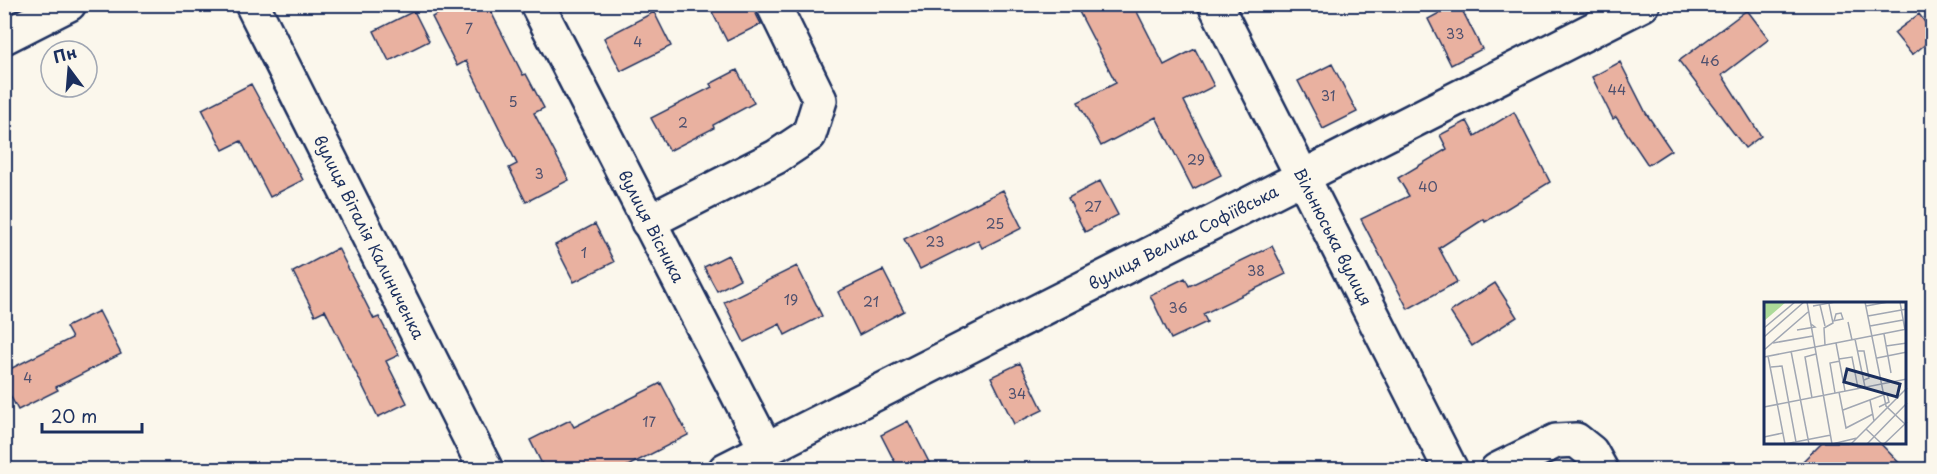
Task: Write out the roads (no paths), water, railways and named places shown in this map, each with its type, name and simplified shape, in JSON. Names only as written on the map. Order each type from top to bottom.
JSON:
[{"type":"street","points":[[4,36],[69,4]]},
{"type":"street","name":"вулиця Віталія Калиниченка","points":[[252,4],[486,470]]},
{"type":"street","name":"вулиця Вісника","points":[[537,4],[766,449]]},
{"type":"street","points":[[648,222],[776,158],[809,135],[820,100],[773,4]]},
{"type":"street","name":"Вільнюська вулиця","points":[[1215,4],[1451,470]]},
{"type":"street","name":"вулиця Велика Софіївська","points":[[725,470],[1643,4]]},
{"type":"street","points":[[1497,470],[1556,441],[1576,440],[1591,452],[1601,470]]}]
